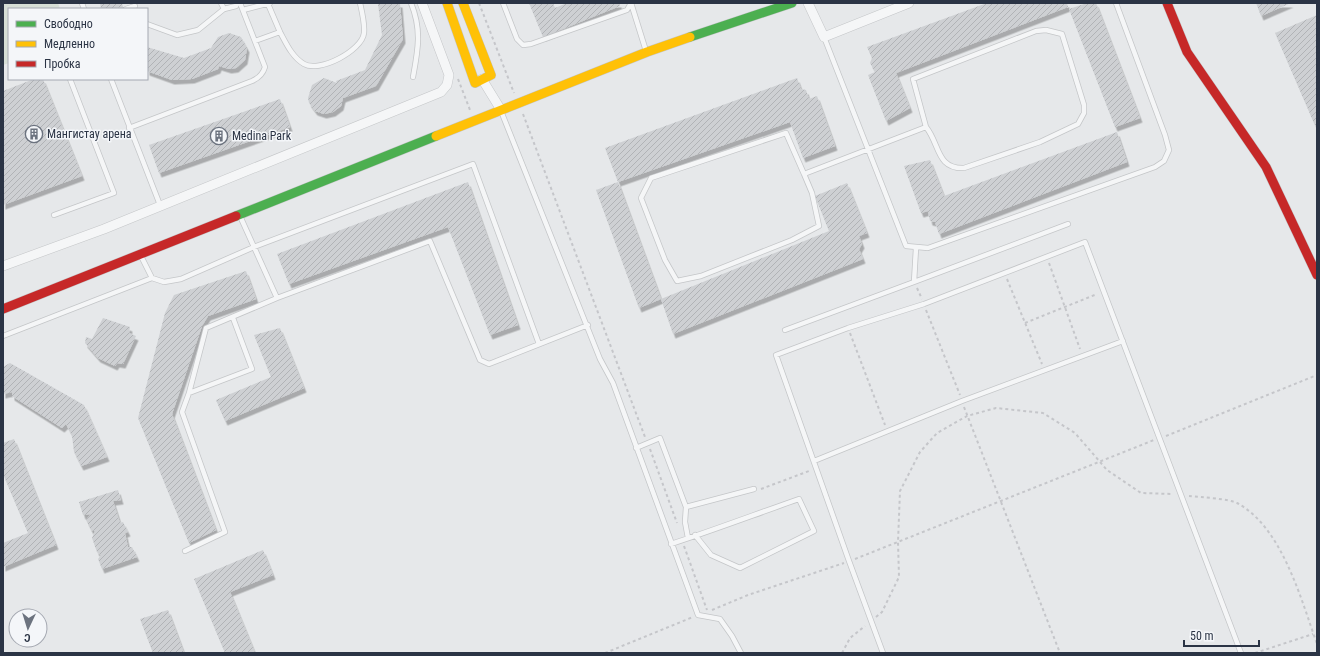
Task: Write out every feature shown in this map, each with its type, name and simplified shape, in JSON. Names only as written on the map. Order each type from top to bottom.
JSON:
[{"type":"street","points":[[3,266],[104,229],[441,92],[447,85],[449,75],[424,3]]},
{"type":"street","points":[[447,3],[475,82],[491,75],[463,3]]},
{"type":"street","points":[[3,309],[646,52],[792,3]]},
{"type":"street","points":[[808,3],[824,37],[910,3]]},
{"type":"street","points":[[1167,3],[1187,52],[1266,166],[1317,275]]},
{"type":"street","points":[[482,79],[501,110]]},
{"type":"lane","points":[[221,3],[224,9]]},
{"type":"lane","points":[[129,128],[258,78],[266,67],[239,3],[236,6],[224,9],[198,30],[177,35],[148,24]]},
{"type":"lane","points":[[243,10],[269,3],[280,32],[290,50],[305,65],[312,67],[327,64],[354,49],[364,35],[361,3]]},
{"type":"lane","points":[[411,3],[416,16],[419,43],[413,77]]},
{"type":"lane","points":[[503,3],[517,39],[523,45],[531,44],[627,10],[631,3]]},
{"type":"lane","points":[[631,3],[646,52]]},
{"type":"lane","points":[[824,37],[906,246],[928,248],[1155,167],[1164,161],[1169,150],[1165,136],[1116,3]]},
{"type":"lane","points":[[1046,30],[1062,34],[1084,105],[1084,113],[1078,124],[1040,142],[964,168],[954,169],[943,162],[931,133],[926,127],[913,79],[1036,32],[1046,30]]},
{"type":"lane","points":[[256,41],[280,32]]},
{"type":"lane","points":[[54,215],[114,193],[70,80]]},
{"type":"lane","points":[[111,80],[160,205]]},
{"type":"lane","points":[[501,110],[588,325],[600,359],[613,383],[698,615],[720,619],[732,636],[741,653]]},
{"type":"lane","points":[[804,174],[868,151],[926,127]]},
{"type":"lane","points":[[786,133],[804,174],[812,193],[819,226],[792,240],[701,276],[677,281],[664,260],[641,198],[651,178],[786,133]]},
{"type":"lane","points":[[3,336],[152,278],[164,282],[181,279],[254,247],[473,164],[539,344]]},
{"type":"lane","points":[[240,214],[277,298]]},
{"type":"lane","points":[[786,330],[1068,224]]},
{"type":"lane","points":[[185,551],[225,532],[182,412],[189,393],[206,328],[233,318],[277,298],[430,241],[480,360],[489,364],[588,325]]},
{"type":"lane","points":[[883,653],[849,562],[776,355],[848,328],[924,304],[1085,242],[1241,653]]},
{"type":"lane","points":[[914,282],[916,248]]},
{"type":"lane","points":[[141,254],[152,278]]},
{"type":"lane","points":[[189,393],[252,369],[233,318]]},
{"type":"lane","points":[[814,461],[962,401],[1122,341]]},
{"type":"lane","points":[[636,448],[660,438],[686,507],[685,522],[688,538]]},
{"type":"lane","points":[[686,507],[754,489]]},
{"type":"lane","points":[[671,544],[695,535],[799,499],[814,531],[740,568],[711,555],[695,535]]},
{"type":"path","points":[[479,3],[648,443],[679,528]]},
{"type":"path","points":[[1047,257],[1083,356]]},
{"type":"path","points":[[1005,273],[1045,370]]},
{"type":"path","points":[[914,282],[924,304],[1060,653]]},
{"type":"path","points":[[1025,323],[1104,292]]},
{"type":"path","points":[[848,328],[887,431]]},
{"type":"path","points":[[605,653],[748,596],[849,562],[1317,375]]},
{"type":"path","points":[[842,653],[850,638],[882,612],[899,577],[898,542],[900,491],[920,452],[937,433],[967,416],[996,408],[1044,413],[1075,433],[1107,470],[1141,493],[1180,494],[1237,502],[1265,526],[1289,568],[1317,644]]},
{"type":"path","points":[[754,489],[765,488],[816,468]]},
{"type":"path","points":[[677,542],[680,546],[684,546],[708,611]]},
{"type":"path","points":[[1255,653],[1313,634]]},
{"type":"shaded area","points":[[3,3],[58,3],[60,8],[8,8],[8,63],[3,65]]},
{"type":"building","points":[[100,3],[122,3],[123,7],[112,8],[101,8]]},
{"type":"building","points":[[400,3],[403,39],[376,86],[343,98],[341,106],[333,112],[324,114],[315,111],[309,103],[308,98],[312,85],[324,78],[337,83],[336,81],[365,70],[382,35],[378,4]]},
{"type":"building","points":[[529,3],[553,3],[555,8],[567,3],[619,3],[620,6],[543,37]]},
{"type":"building","points":[[987,3],[1067,3],[1068,7],[896,73],[910,108],[886,121],[868,75],[875,72],[870,63],[872,58],[867,47]]},
{"type":"building","points":[[1087,3],[1096,3],[1140,118],[1115,127],[1069,9]]},
{"type":"building","points":[[1256,3],[1291,3],[1261,16]]},
{"type":"building","points":[[1317,15],[1317,130],[1275,33]]},
{"type":"building","points":[[229,33],[241,37],[247,48],[245,60],[236,68],[229,69],[219,66],[218,69],[192,79],[172,80],[148,71],[148,47],[184,58],[211,48],[218,37]]},
{"type":"building","points":[[797,78],[801,89],[806,90],[809,99],[817,96],[835,146],[803,158],[790,122],[618,182],[605,148]]},
{"type":"building","name":"Мангистау арена","points":[[31,80],[43,80],[82,176],[3,205],[3,91]]},
{"type":"building","name":"Medina Park","points":[[280,99],[290,127],[159,173],[149,145]]},
{"type":"building","points":[[1117,132],[1127,162],[939,234],[935,222],[930,221],[928,211],[921,213],[904,166],[930,160],[944,196]]},
{"type":"building","points":[[468,182],[518,325],[490,335],[448,227],[289,284],[277,254]]},
{"type":"building","points":[[618,182],[661,299],[639,308],[596,190]]},
{"type":"building","points":[[847,183],[867,233],[859,236],[862,244],[859,249],[863,259],[673,334],[661,299],[829,231],[815,196]]},
{"type":"building","points":[[246,271],[256,299],[208,316],[202,326],[172,414],[216,530],[189,543],[138,418],[165,313],[174,295]]},
{"type":"building","points":[[103,318],[130,327],[129,333],[136,336],[123,364],[117,363],[115,366],[98,358],[85,343],[86,337],[92,339]]},
{"type":"building","points":[[280,328],[304,388],[225,421],[216,400],[271,377],[254,335]]},
{"type":"building","points":[[10,363],[84,405],[107,457],[81,466],[74,452],[72,436],[66,424],[62,428],[12,396],[12,392],[3,394],[3,367]]},
{"type":"building","points":[[14,439],[56,545],[3,567],[3,543],[28,533],[3,474],[3,443]]},
{"type":"building","points":[[118,490],[121,500],[113,501],[120,523],[123,522],[128,532],[125,533],[128,547],[132,547],[137,557],[102,569],[98,559],[101,555],[97,552],[92,538],[95,531],[91,530],[86,520],[91,514],[83,515],[79,502]]},
{"type":"building","points":[[263,550],[273,575],[230,592],[255,653],[225,653],[194,579]]},
{"type":"building","points":[[168,610],[184,653],[153,653],[140,619]]},
{"type":"traffic: fast","points":[[690,37],[792,3]]},
{"type":"traffic: fast","points":[[236,216],[436,136]]},
{"type":"traffic: slow","points":[[447,3],[475,83],[491,75],[463,3]]},
{"type":"traffic: slow","points":[[436,136],[647,52],[690,37]]},
{"type":"traffic: jam","points":[[1167,3],[1187,52],[1266,167],[1317,275]]},
{"type":"traffic: jam","points":[[3,309],[236,216]]},
{"type":"place","name":"Мангистау арена","points":[[34,134]]},
{"type":"place","name":"Medina Park","points":[[219,136]]}]
